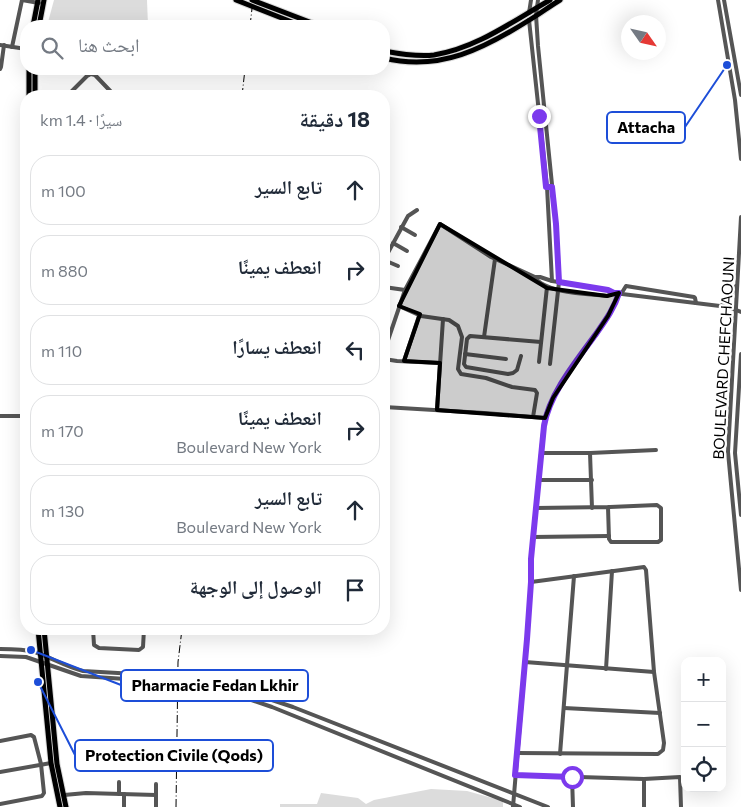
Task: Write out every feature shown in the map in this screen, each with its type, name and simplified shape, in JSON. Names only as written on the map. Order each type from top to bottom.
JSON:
[{"type":"main road","points":[[236,0],[287,20]]},
{"type":"main road","points":[[252,0],[304,20]]},
{"type":"main road","points":[[390,52],[396,54],[434,55],[472,44],[490,36],[550,0]]},
{"type":"main road","points":[[390,60],[431,61],[464,54],[485,45],[560,0]]},
{"type":"main road","points":[[35,20],[41,2]]},
{"type":"main road","points":[[39,20],[41,2]]},
{"type":"main road","points":[[29,75],[29,90]]},
{"type":"main road","points":[[35,75],[35,90]]},
{"type":"main road","points":[[38,635],[57,764],[66,807]]},
{"type":"main road","points":[[45,635],[47,657],[44,663],[51,763],[60,807]]},
{"type":"street","points":[[12,47],[22,0],[41,2]]},
{"type":"street","points":[[531,0],[529,20],[550,224],[550,281],[539,362]]},
{"type":"street","points":[[538,0],[536,15],[538,46],[556,224],[559,282],[550,364]]},
{"type":"street","points":[[718,0],[737,114],[741,159]]},
{"type":"street","points":[[724,0],[741,95]]},
{"type":"street","points":[[0,68],[2,45],[20,48]]},
{"type":"street","points":[[73,90],[89,75]]},
{"type":"street","points":[[95,75],[109,90]]},
{"type":"street","points":[[731,79],[738,77]]},
{"type":"street","points":[[539,116],[544,115]]},
{"type":"street","points":[[546,187],[552,187]]},
{"type":"street","points":[[390,249],[408,216],[417,210]]},
{"type":"street","name":"BOULEVARD CHEFCHAOUNI","points":[[741,217],[728,452],[739,547],[741,590]]},
{"type":"street","points":[[390,334],[405,290],[440,224],[495,259],[534,277],[537,282],[548,288],[607,296],[618,293]]},
{"type":"street","points":[[550,224],[556,224]]},
{"type":"street","points":[[401,227],[415,235]]},
{"type":"street","points":[[393,243],[407,250]]},
{"type":"street","points":[[484,337],[495,259]]},
{"type":"street","points":[[390,263],[398,266]]},
{"type":"street","points":[[534,277],[540,276],[550,281],[645,298],[732,307],[741,312]]},
{"type":"street","points":[[721,306],[737,284]]},
{"type":"street","points":[[513,805],[531,582],[531,559],[545,418],[553,398],[608,316],[618,293],[626,286],[694,297],[696,303]]},
{"type":"street","points":[[390,288],[405,290]]},
{"type":"street","points":[[399,306],[419,316],[454,322],[461,331],[462,337],[458,369],[460,373],[486,378],[512,387],[535,390],[537,393],[533,417]]},
{"type":"street","points":[[404,361],[419,316]]},
{"type":"street","points":[[436,410],[443,319]]},
{"type":"street","points":[[521,356],[517,370],[508,374],[464,366],[467,338],[469,336],[541,342]]},
{"type":"street","points":[[465,354],[506,359]]},
{"type":"street","name":"BOULEVARD CHEFCHAOUNI","points":[[741,354],[735,453],[741,515]]},
{"type":"street","points":[[390,360],[440,363]]},
{"type":"street","points":[[390,407],[545,418]]},
{"type":"street","points":[[0,416],[20,416]]},
{"type":"street","points":[[541,452],[590,454],[656,450]]},
{"type":"street","points":[[590,454],[592,508]]},
{"type":"street","points":[[538,480],[592,480]]},
{"type":"street","points":[[536,508],[657,505],[661,508],[662,538],[659,541],[612,543],[609,536],[608,507]]},
{"type":"street","points":[[533,537],[609,536]]},
{"type":"street","points":[[517,753],[658,754],[664,750],[654,672],[646,570],[644,567],[531,582]]},
{"type":"street","points":[[606,668],[612,571]]},
{"type":"street","points":[[560,754],[574,576]]},
{"type":"street","points":[[93,635],[94,645],[99,648],[139,650],[143,647],[144,635]]},
{"type":"street","points":[[0,649],[25,650],[83,671],[170,676]]},
{"type":"street","points":[[0,656],[26,657],[82,676],[170,682]]},
{"type":"street","points":[[525,662],[654,672]]},
{"type":"street","points":[[198,678],[293,707],[548,807]]},
{"type":"street","points":[[197,685],[230,693],[272,707],[520,807]]},
{"type":"street","points":[[253,700],[254,694]]},
{"type":"street","points":[[564,708],[660,713]]},
{"type":"street","points":[[0,741],[34,737],[44,793],[42,796],[0,804]]},
{"type":"street","points":[[0,772],[51,763]]},
{"type":"street","points":[[515,775],[644,779],[680,777],[681,807]]},
{"type":"street","points":[[572,777],[573,807]]},
{"type":"street","points":[[644,779],[644,807]]},
{"type":"street","points":[[118,794],[119,782]]},
{"type":"street","points":[[156,784],[156,807]]},
{"type":"street","points":[[64,795],[86,793],[156,796]]},
{"type":"street","points":[[124,794],[124,807]]},
{"type":"highlighted area","points":[[440,224],[547,288],[607,296],[619,293],[608,316],[553,398],[545,418],[437,410],[440,363],[404,361],[420,314],[399,306]]},
{"type":"shaded area","points":[[54,0],[147,0],[148,20],[49,20]]},
{"type":"shaded area","points":[[431,789],[467,791],[503,801],[503,807],[280,807],[280,804],[317,804],[321,793],[358,798],[366,804],[374,800]]},
{"type":"tunnel","points":[[170,676],[198,678]]},
{"type":"tunnel","points":[[170,682],[197,685]]},
{"type":"railway","points":[[251,20],[253,0]]},
{"type":"railway","points":[[243,90],[244,75]]},
{"type":"railway","points":[[176,807],[178,662],[181,635]]},
{"type":"place","name":"Attacha","points":[[727,65]]},
{"type":"place","name":"Pharmacie Fedan Lkhir","points":[[31,650]]},
{"type":"place","name":"Protection Civile (Qods)","points":[[38,682]]},
{"type":"route","points":[[539,116],[546,187],[552,187],[559,282],[619,293],[608,316],[553,398],[548,410],[544,426],[531,559],[527,639],[515,775],[572,777]]}]
